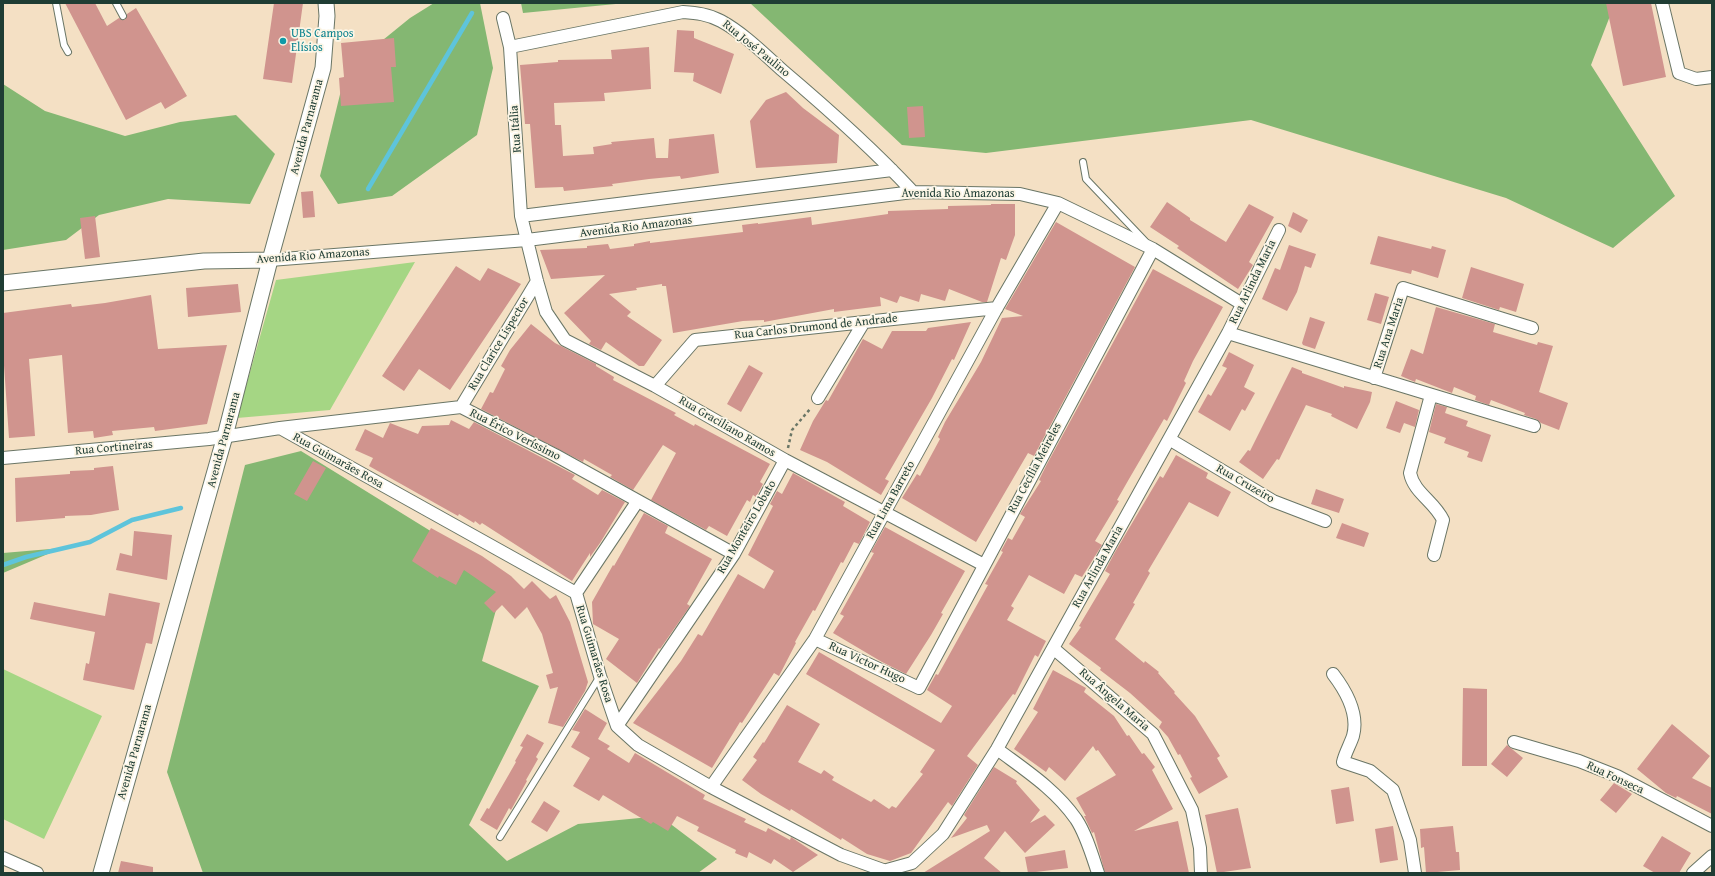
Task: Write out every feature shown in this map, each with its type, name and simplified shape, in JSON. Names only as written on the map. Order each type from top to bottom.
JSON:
[{"type":"street","name":"Avenida Parnarama","points":[[101,873],[225,436],[270,260],[323,68],[328,16],[326,3]]},
{"type":"street","points":[[1662,3],[1679,72],[1696,79],[1712,77]]},
{"type":"street","name":"Rua José Paulino","points":[[510,47],[683,12],[703,13],[720,20],[740,34],[806,90],[892,170],[913,192]]},
{"type":"street","name":"Rua Itália","points":[[503,18],[510,47],[521,216],[527,240]]},
{"type":"street","name":"Avenida Rio Amazonas","points":[[521,216],[892,170]]},
{"type":"street","name":"Avenida Rio Amazonas","points":[[3,283],[204,261],[270,260],[527,240],[913,192],[1020,194],[1058,203],[1153,249],[1242,304]]},
{"type":"street","name":"Rua Lima Barreto","points":[[711,787],[815,639],[997,308],[1058,203]]},
{"type":"street","name":"Rua Arlinda Maria","points":[[879,871],[912,863],[943,834],[997,749],[1228,333],[1279,230]]},
{"type":"street","name":"Rua Graciliano Ramos","points":[[527,240],[536,281],[546,312],[565,340],[655,386],[785,460],[984,564]]},
{"type":"street","name":"Rua Cecília Meireles","points":[[919,688],[1153,249]]},
{"type":"street","name":"Rua Clarice Lispector","points":[[461,407],[536,281]]},
{"type":"street","name":"Rua Ana Maria","points":[[1374,378],[1403,288],[1532,328]]},
{"type":"street","name":"Rua Carlos Drumond de Andrade","points":[[655,386],[695,340],[997,308]]},
{"type":"street","points":[[818,398],[864,322]]},
{"type":"street","points":[[1228,333],[1534,426]]},
{"type":"street","points":[[1431,395],[1410,473],[1412,482],[1416,489],[1433,504],[1443,520],[1434,555]]},
{"type":"street","name":"Rua Érico Veríssimo","points":[[225,436],[280,428],[461,407],[554,455],[636,502],[734,554]]},
{"type":"street","name":"Rua Guimarães Rosa","points":[[280,428],[576,593],[600,676],[617,726],[638,745],[711,787],[841,855],[879,871]]},
{"type":"street","name":"Rua Cortineiras","points":[[3,458],[209,439],[225,436]]},
{"type":"street","name":"Rua Cruzeiro","points":[[1169,439],[1273,501],[1325,521]]},
{"type":"street","name":"Rua Monteiro Lobato","points":[[617,726],[734,554],[785,460]]},
{"type":"street","points":[[576,593],[636,502]]},
{"type":"street","name":"Rua Victor Hugo","points":[[815,639],[919,688]]},
{"type":"street","name":"Rua Ângela Maria","points":[[1053,648],[1153,734],[1192,810],[1200,848],[1201,873]]},
{"type":"street","points":[[1333,674],[1345,691],[1355,720],[1352,736],[1343,762],[1370,771],[1393,790],[1410,840],[1415,873]]},
{"type":"street","name":"Rua Fonseca","points":[[1514,742],[1579,761],[1616,776],[1712,826]]},
{"type":"street","points":[[997,749],[1058,796],[1076,820],[1088,844],[1098,873]]},
{"type":"street","points":[[1693,873],[1712,856]]},
{"type":"street","points":[[3,858],[38,873]]},
{"type":"lane","points":[[56,3],[64,45],[68,52]]},
{"type":"lane","points":[[116,3],[123,16]]},
{"type":"lane","points":[[1083,162],[1086,179],[1153,249]]},
{"type":"lane","points":[[500,838],[600,676]]},
{"type":"path","points":[[785,460],[792,430],[805,416],[818,398]]},
{"type":"green space","points":[[434,3],[480,3],[493,68],[477,135],[392,196],[338,204],[320,176],[346,70],[410,18]]},
{"type":"green space","points":[[521,3],[626,3],[523,13]]},
{"type":"green space","points":[[750,3],[1615,3],[1591,65],[1675,196],[1613,248],[1506,198],[1251,120],[986,153],[902,145]]},
{"type":"green space","points":[[3,84],[45,111],[125,136],[180,122],[236,115],[275,154],[250,204],[168,199],[99,215],[66,240],[3,250]]},
{"type":"green space","points":[[415,262],[330,410],[237,418],[276,280]]},
{"type":"green space","points":[[301,451],[505,577],[482,661],[539,686],[469,825],[507,861],[578,824],[660,816],[717,859],[698,873],[203,873],[167,772],[245,465]]},
{"type":"green space","points":[[62,548],[3,573],[3,553]]},
{"type":"green space","points":[[3,669],[102,716],[44,839],[3,819]]},
{"type":"building","points":[[65,3],[95,3],[107,26],[119,18],[125,20],[127,14],[136,8],[187,96],[165,109],[161,102],[126,120]]},
{"type":"building","name":"UBS Campos Elísios","points":[[274,3],[303,3],[292,83],[263,79]]},
{"type":"building","points":[[1606,3],[1651,3],[1666,77],[1623,86]]},
{"type":"building","points":[[677,30],[694,31],[694,38],[734,54],[721,94],[693,81],[694,73],[674,72]]},
{"type":"building","points":[[394,38],[396,67],[391,67],[394,102],[341,106],[339,78],[344,77],[341,43]]},
{"type":"building","points":[[649,47],[651,89],[604,93],[605,101],[554,103],[555,125],[561,125],[563,156],[594,154],[593,147],[612,144],[611,142],[654,138],[656,158],[668,158],[669,139],[714,134],[719,173],[681,179],[680,176],[649,179],[612,184],[613,186],[564,191],[563,187],[535,188],[530,124],[525,124],[520,65],[558,62],[558,60],[612,59],[611,50]]},
{"type":"building","points":[[786,92],[803,108],[839,135],[837,163],[756,168],[750,121],[766,100]]},
{"type":"building","points":[[923,106],[925,137],[909,138],[907,107]]},
{"type":"building","points":[[313,191],[315,217],[303,218],[301,192]]},
{"type":"building","points":[[1167,202],[1190,218],[1190,220],[1226,242],[1249,204],[1274,217],[1249,262],[1253,265],[1238,289],[1177,248],[1179,246],[1150,227]]},
{"type":"building","points":[[1015,204],[1015,235],[1006,260],[1001,258],[987,302],[982,302],[949,289],[945,301],[921,294],[919,302],[900,296],[897,303],[880,297],[881,306],[834,312],[834,309],[764,322],[764,320],[743,321],[673,333],[666,286],[662,286],[662,284],[636,288],[637,290],[609,294],[631,312],[627,316],[662,340],[644,366],[639,366],[606,342],[601,350],[589,344],[591,341],[564,313],[605,275],[551,279],[540,250],[587,248],[587,246],[608,244],[610,249],[634,246],[634,244],[650,241],[650,243],[743,232],[742,225],[758,223],[811,217],[812,225],[888,214],[888,211],[948,209],[948,206]]},
{"type":"building","points":[[1293,212],[1308,220],[1301,233],[1288,226]]},
{"type":"building","points":[[95,216],[100,257],[85,259],[80,218]]},
{"type":"building","points":[[1056,222],[1135,267],[1034,456],[1028,453],[976,542],[902,498],[917,474],[920,476],[940,439],[938,437],[945,422],[981,362],[1002,318],[1023,316],[1005,309]]},
{"type":"building","points":[[1378,236],[1431,249],[1432,246],[1446,250],[1438,278],[1412,270],[1411,274],[1370,264]]},
{"type":"building","points":[[1289,245],[1316,254],[1311,268],[1305,266],[1297,292],[1287,311],[1262,299],[1275,268],[1280,270]]},
{"type":"building","points":[[456,266],[480,281],[488,268],[521,284],[450,390],[419,369],[404,391],[382,376]]},
{"type":"building","points":[[1471,267],[1524,284],[1516,312],[1500,307],[1499,310],[1462,298]]},
{"type":"building","points":[[1153,269],[1223,307],[1193,361],[1184,381],[1186,383],[1167,421],[1164,419],[1095,541],[1102,545],[1082,577],[1075,574],[1064,594],[1029,575],[1011,606],[1014,608],[1007,620],[1046,641],[1038,657],[1035,655],[1015,695],[1013,694],[967,756],[978,765],[952,806],[948,802],[911,853],[890,861],[867,854],[842,838],[841,840],[791,809],[790,811],[761,794],[742,780],[757,760],[753,757],[763,742],[764,743],[787,705],[820,724],[798,762],[821,774],[824,770],[834,777],[832,780],[871,802],[874,799],[889,809],[892,806],[896,808],[923,774],[920,772],[935,750],[806,674],[819,652],[941,723],[952,706],[927,690],[936,674],[938,675],[988,585],[985,584],[1003,552],[1001,551],[1008,538],[1012,540],[1025,517],[1020,514],[1041,481],[1039,480],[1047,464]]},
{"type":"building","points":[[238,284],[241,312],[188,317],[186,288]]},
{"type":"building","points":[[1375,293],[1389,297],[1381,324],[1367,320]]},
{"type":"building","points":[[151,295],[158,349],[227,345],[207,424],[155,431],[154,427],[112,431],[113,435],[94,438],[93,431],[68,433],[62,355],[29,359],[35,436],[9,438],[3,351],[3,313],[71,304],[72,307],[105,303]]},
{"type":"building","points":[[1436,307],[1495,324],[1493,332],[1537,345],[1538,342],[1553,346],[1539,392],[1568,403],[1559,430],[1524,415],[1525,413],[1491,400],[1489,405],[1475,400],[1476,396],[1454,387],[1452,393],[1416,379],[1415,382],[1401,376],[1411,349],[1423,354]]},
{"type":"building","points":[[1310,317],[1325,322],[1315,349],[1303,345],[1302,343]]},
{"type":"building","points":[[971,322],[954,360],[952,359],[932,398],[885,479],[889,481],[881,495],[827,462],[800,450],[813,421],[826,400],[828,401],[863,339],[882,349],[892,331],[926,331],[928,328]]},
{"type":"building","points":[[531,324],[555,343],[596,364],[596,366],[614,377],[613,380],[676,413],[674,415],[694,426],[695,424],[770,464],[760,482],[763,484],[756,497],[753,495],[750,502],[747,500],[727,536],[709,526],[706,530],[651,500],[676,453],[663,445],[633,490],[610,477],[612,475],[584,459],[583,462],[481,409],[490,392],[493,393],[505,369],[501,366],[510,350]]},
{"type":"building","points":[[1229,352],[1254,365],[1244,387],[1255,393],[1245,411],[1242,409],[1230,431],[1198,412],[1208,394],[1211,396],[1227,368],[1222,366]]},
{"type":"building","points":[[749,365],[763,373],[741,412],[727,404]]},
{"type":"building","points":[[1292,367],[1302,371],[1302,373],[1344,388],[1344,386],[1372,392],[1370,402],[1357,429],[1331,416],[1332,414],[1306,405],[1279,460],[1277,459],[1263,479],[1239,462],[1248,450],[1250,451]]},
{"type":"building","points":[[1396,401],[1419,410],[1415,427],[1404,423],[1400,433],[1386,428]]},
{"type":"building","points":[[1436,404],[1447,407],[1445,413],[1468,421],[1466,426],[1491,435],[1482,462],[1467,457],[1469,452],[1444,443],[1446,438],[1429,432]]},
{"type":"building","points":[[451,420],[469,429],[474,422],[575,475],[572,479],[598,495],[602,490],[625,502],[600,543],[590,557],[590,553],[572,581],[482,523],[480,525],[475,521],[474,523],[459,514],[458,516],[369,466],[373,458],[355,450],[365,429],[383,438],[390,423],[418,434],[422,426],[449,425]]},
{"type":"building","points":[[1176,455],[1208,473],[1206,478],[1231,492],[1218,517],[1189,502],[1148,571],[1150,573],[1133,603],[1135,604],[1115,639],[1144,663],[1145,661],[1159,672],[1158,673],[1175,692],[1174,693],[1195,716],[1220,756],[1217,758],[1228,777],[1199,794],[1190,778],[1192,777],[1180,754],[1178,755],[1168,737],[1159,727],[1162,722],[1130,693],[1100,670],[1101,668],[1069,644],[1081,627],[1079,626],[1110,574],[1105,571],[1115,552],[1160,476],[1163,478]]},
{"type":"building","points":[[313,461],[326,468],[307,501],[294,494]]},
{"type":"building","points":[[113,466],[119,510],[91,515],[65,516],[65,518],[16,522],[15,478],[70,474],[70,471],[94,470],[94,468]]},
{"type":"building","points":[[793,473],[845,502],[843,506],[870,522],[859,544],[854,542],[843,563],[841,562],[815,611],[813,610],[795,642],[796,643],[779,676],[774,673],[742,723],[740,722],[712,768],[633,723],[681,661],[698,634],[702,636],[738,574],[764,589],[774,571],[748,555],[773,506],[770,504],[777,491],[782,494]]},
{"type":"building","points":[[1316,489],[1344,499],[1339,513],[1311,504]]},
{"type":"building","points":[[644,513],[668,526],[665,533],[712,559],[687,604],[690,606],[660,649],[659,648],[637,683],[606,659],[619,639],[593,624],[592,602]]},
{"type":"building","points":[[1342,523],[1369,533],[1364,547],[1336,538]]},
{"type":"building","points":[[885,527],[965,571],[941,613],[943,614],[931,635],[906,674],[882,662],[833,633],[844,616],[840,614],[874,553],[871,552]]},
{"type":"building","points":[[431,528],[482,556],[511,576],[524,589],[532,581],[550,599],[556,595],[570,622],[588,682],[585,691],[563,727],[548,723],[558,687],[550,689],[546,675],[553,673],[542,634],[527,607],[515,619],[502,605],[494,613],[484,603],[496,592],[464,570],[456,585],[439,576],[438,578],[412,561]]},
{"type":"building","points":[[134,531],[172,535],[167,580],[116,570],[120,553],[132,556]]},
{"type":"building","points":[[109,593],[160,603],[152,644],[146,643],[134,690],[83,680],[86,663],[89,664],[95,632],[30,619],[34,602],[105,616]]},
{"type":"building","points":[[1053,670],[1086,688],[1084,692],[1114,716],[1127,736],[1129,735],[1142,754],[1144,753],[1155,767],[1152,770],[1173,809],[1134,831],[1178,821],[1189,873],[1105,873],[1094,832],[1092,833],[1084,816],[1086,816],[1076,798],[1116,775],[1098,750],[1096,751],[1093,746],[1065,781],[1049,767],[1046,772],[1014,749],[1038,712],[1033,709]]},
{"type":"building","points":[[1463,688],[1487,689],[1487,766],[1462,766]]},
{"type":"building","points":[[585,709],[607,723],[598,739],[610,746],[607,749],[629,763],[635,753],[705,795],[703,799],[746,819],[744,822],[766,832],[768,828],[790,840],[791,837],[818,855],[793,872],[774,859],[771,864],[749,852],[747,858],[735,853],[736,850],[697,831],[699,827],[677,816],[668,831],[653,822],[651,824],[603,795],[599,801],[573,786],[590,758],[571,747],[580,732],[572,730]]},
{"type":"building","points":[[1672,724],[1710,756],[1692,778],[1712,788],[1712,814],[1677,796],[1676,798],[1666,793],[1637,769]]},
{"type":"building","points":[[527,734],[544,743],[536,757],[538,759],[526,780],[527,781],[511,810],[509,808],[497,830],[480,820],[487,808],[489,809],[516,762],[515,761],[523,747],[520,746]]},
{"type":"building","points":[[1507,745],[1523,758],[1507,777],[1491,764]]},
{"type":"building","points":[[994,767],[1017,781],[1016,783],[1040,810],[1030,823],[1045,815],[1055,825],[1025,853],[1005,831],[984,858],[1002,873],[923,873],[990,831],[987,825],[951,838],[967,818],[964,815]]},
{"type":"building","points":[[1614,783],[1632,794],[1616,813],[1600,800]]},
{"type":"building","points":[[1349,787],[1354,821],[1336,824],[1331,790]]},
{"type":"building","points":[[544,801],[560,811],[547,832],[531,822]]},
{"type":"building","points":[[1238,808],[1251,868],[1217,873],[1205,815]]},
{"type":"building","points":[[1393,826],[1398,860],[1380,863],[1375,829]]},
{"type":"building","points":[[1453,826],[1456,852],[1459,852],[1460,870],[1426,873],[1424,847],[1421,848],[1420,829]]},
{"type":"building","points":[[1662,836],[1691,853],[1679,873],[1655,873],[1643,866]]},
{"type":"building","points":[[1065,850],[1068,868],[1028,873],[1025,857]]},
{"type":"building","points":[[121,861],[153,867],[153,873],[118,873]]},
{"type":"waterway","points":[[368,189],[472,13]]},
{"type":"waterway","points":[[3,565],[26,557],[90,542],[132,520],[181,508]]},
{"type":"place","name":"UBS Campos Elísios","points":[[283,41]]}]
